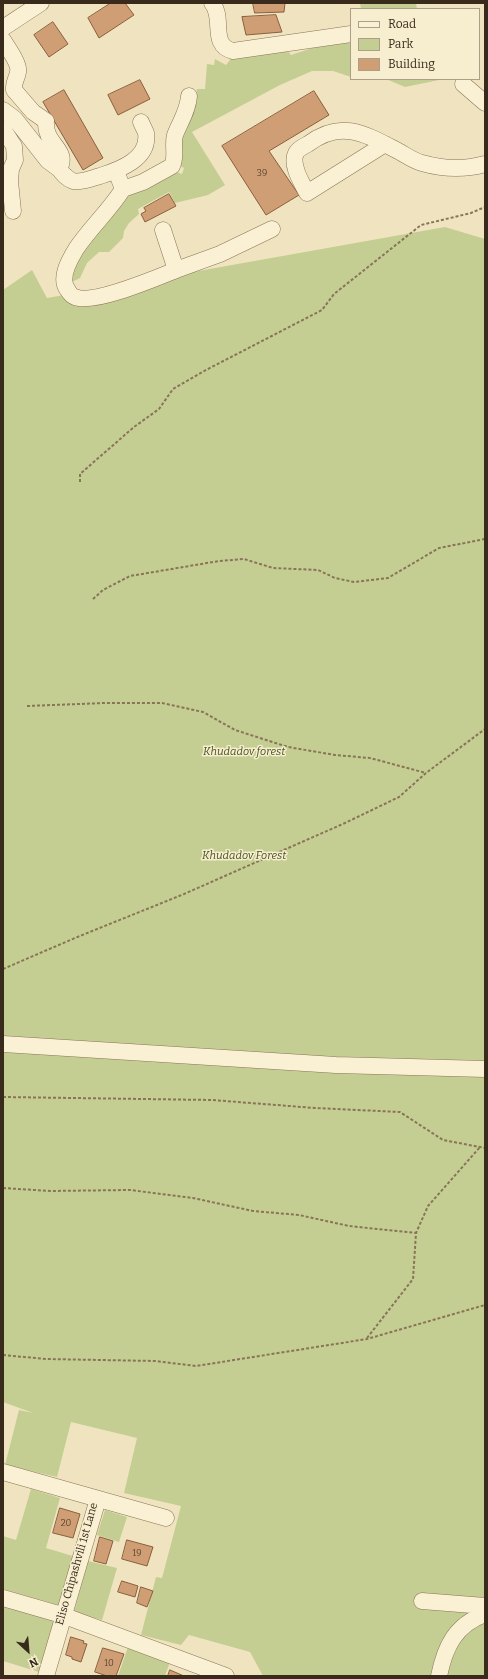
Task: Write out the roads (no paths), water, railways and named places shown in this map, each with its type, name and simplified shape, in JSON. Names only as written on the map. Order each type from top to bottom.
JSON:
[{"type":"street","points":[[3,28],[41,3]]},
{"type":"street","points":[[212,3],[219,16],[219,34],[221,44],[226,49],[233,51],[350,34]]},
{"type":"street","points":[[3,40],[18,66],[18,72],[14,79],[14,90],[33,112],[46,121],[46,129],[49,138],[61,153],[63,163],[60,169]]},
{"type":"street","points":[[463,84],[485,103]]},
{"type":"street","points":[[189,96],[188,104],[175,135],[173,144],[174,161],[172,166],[143,182],[123,189],[116,200],[76,248],[67,264],[64,278],[65,286],[73,297],[82,299],[99,298],[220,254],[272,229]]},
{"type":"street","points":[[3,110],[15,119],[48,160],[60,169],[65,177],[74,181],[85,180],[116,171],[128,165],[140,155],[145,146],[146,134],[141,122]]},
{"type":"street","points":[[3,129],[14,146],[15,160],[11,169],[10,181],[13,211]]},
{"type":"street","points":[[385,144],[307,194],[295,167],[294,159],[296,152],[314,139],[336,130],[354,130],[385,144],[420,163],[443,168],[470,169],[485,164]]},
{"type":"street","points":[[116,171],[123,189]]},
{"type":"street","points":[[163,230],[176,270]]},
{"type":"street","points":[[3,1044],[336,1065],[485,1069]]},
{"type":"street","name":"Eliso Chipashvili 1st Lane","points":[[3,1472],[98,1499],[62,1615],[46,1676]]},
{"type":"street","points":[[98,1499],[166,1518]]},
{"type":"street","points":[[3,1598],[62,1615],[217,1674]]},
{"type":"street","points":[[422,1601],[485,1606]]},
{"type":"street","points":[[439,1676],[442,1661],[453,1636],[474,1618],[485,1614]]},
{"type":"park label","name":"Khudadov forest","points":[[244,752]]},
{"type":"park label","name":"Khudadov Forest","points":[[244,856]]}]
